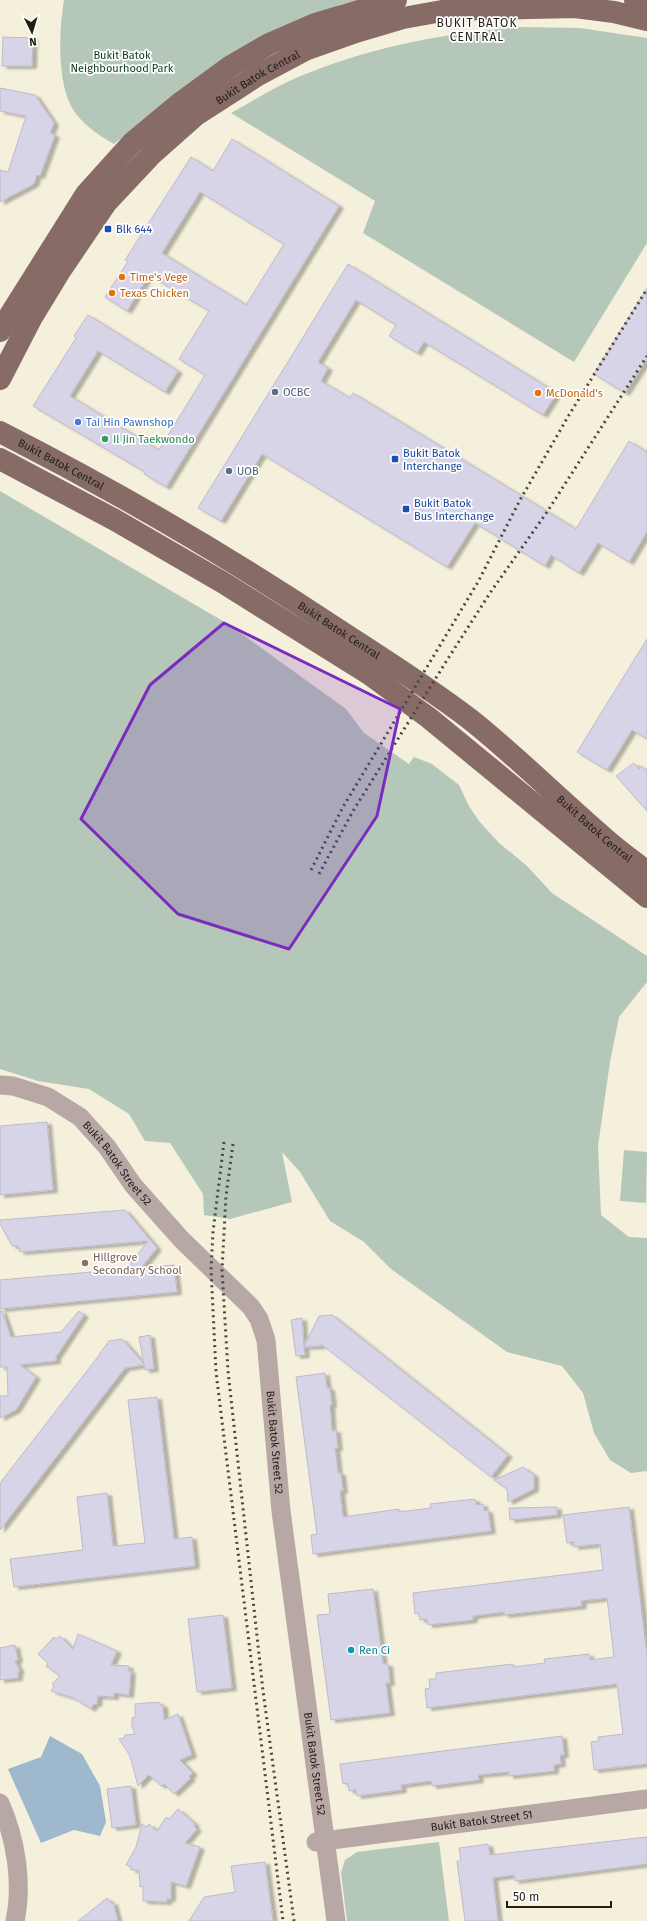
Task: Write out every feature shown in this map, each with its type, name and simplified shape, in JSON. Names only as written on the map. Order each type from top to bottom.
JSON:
[{"type":"main road","name":"Bukit Batok Central","points":[[0,331],[86,194],[132,143],[179,104],[231,66],[269,44],[315,24],[396,0]]},
{"type":"main road","points":[[634,0],[647,3]]},
{"type":"main road","name":"Bukit Batok Central","points":[[0,379],[32,317],[56,277],[106,203],[152,154],[196,115],[258,76],[305,50],[356,32],[453,5],[575,6],[614,12],[647,20]]},
{"type":"main road","name":"Bukit Batok Central","points":[[0,432],[59,462],[162,520],[289,597],[392,665],[471,720],[521,763],[602,837],[647,872]]},
{"type":"main road","name":"Bukit Batok Central","points":[[0,459],[115,520],[215,578],[369,674],[429,718],[647,897]]},
{"type":"street","name":"Bukit Batok Street 52","points":[[0,1085],[12,1086],[48,1097],[80,1117],[106,1147],[138,1190],[182,1239],[251,1306],[259,1320],[266,1340],[281,1510],[321,1842],[325,1921]]},
{"type":"street","name":"Bukit Batok Street 52","points":[[0,1095],[11,1096],[44,1107],[73,1125],[98,1154],[125,1191],[174,1246],[242,1313],[250,1324],[256,1342],[272,1512],[321,1842],[336,1921]]},
{"type":"street","name":"Bukit Batok Street 51","points":[[321,1842],[647,1799]]},
{"type":"street","points":[[0,1803],[10,1832],[18,1880],[18,1907],[15,1921]]},
{"type":"street","points":[[0,1841],[7,1879],[4,1921]]},
{"type":"highlighted area","points":[[224,623],[400,709],[377,816],[289,949],[178,914],[81,819],[150,685]]},
{"type":"green space","name":"Bukit Batok Neighbourhood Park","points":[[64,0],[359,0],[342,4],[297,23],[131,130],[114,144],[96,133],[79,118],[66,95],[60,54]]},
{"type":"green space","points":[[521,27],[580,28],[647,38],[647,243],[574,362],[363,233],[375,201],[231,113],[289,81],[325,66],[352,57],[407,43],[463,33]]},
{"type":"green space","points":[[0,491],[228,624],[346,709],[364,733],[409,764],[414,757],[432,764],[459,785],[469,806],[479,821],[499,843],[526,865],[552,893],[647,956],[647,982],[619,1017],[610,1062],[598,1146],[601,1215],[629,1237],[647,1238],[647,1471],[631,1473],[610,1460],[594,1433],[583,1393],[562,1366],[507,1352],[391,1269],[364,1242],[330,1221],[300,1172],[282,1152],[292,1202],[230,1219],[204,1215],[203,1194],[170,1143],[145,1141],[129,1114],[89,1089],[38,1081],[0,1069]]},
{"type":"green space","points":[[624,1150],[647,1152],[646,1203],[620,1201]]},
{"type":"green space","points":[[439,1842],[449,1921],[347,1921],[341,1873],[345,1860],[357,1852]]},
{"type":"water","points":[[50,1736],[82,1754],[100,1786],[106,1822],[100,1836],[74,1830],[41,1843],[8,1769],[41,1757]]},
{"type":"building","points":[[3,37],[33,38],[32,66],[2,66]]},
{"type":"building","points":[[0,88],[35,95],[54,123],[50,133],[55,135],[40,176],[37,175],[34,184],[0,202],[0,170],[8,172],[26,116],[0,111]]},
{"type":"building","points":[[232,139],[339,206],[166,487],[144,474],[145,472],[33,406],[76,338],[74,336],[88,315],[178,371],[165,392],[98,351],[70,396],[159,450],[205,375],[179,359],[209,311],[149,275],[127,311],[105,297],[128,261],[125,260],[191,157],[213,171]],"holes":[[[200,192],[284,244],[246,305],[162,253]]]},
{"type":"building","points":[[348,264],[557,393],[543,415],[424,342],[417,353],[389,336],[396,325],[356,300],[318,362],[328,368],[321,381],[350,398],[353,393],[576,529],[629,441],[647,452],[647,532],[629,562],[598,543],[579,573],[551,555],[545,566],[475,523],[447,567],[262,454],[221,521],[198,508]]},
{"type":"building","points":[[647,288],[647,359],[625,393],[594,374]]},
{"type":"building","points":[[647,639],[647,739],[632,730],[607,770],[577,752]]},
{"type":"building","points":[[634,763],[639,769],[642,766],[647,771],[647,811],[616,776]]},
{"type":"building","points":[[47,1122],[53,1190],[0,1195],[0,1126]]},
{"type":"building","points":[[125,1210],[157,1248],[141,1268],[174,1265],[177,1292],[0,1309],[0,1280],[126,1269],[148,1241],[20,1252],[18,1246],[12,1246],[0,1224],[0,1220]]},
{"type":"building","points":[[0,1311],[2,1311],[11,1337],[61,1332],[79,1311],[84,1315],[56,1357],[56,1361],[20,1365],[36,1377],[16,1410],[0,1418],[0,1396],[8,1396],[7,1367],[0,1367]]},
{"type":"building","points":[[332,1315],[508,1455],[491,1477],[321,1344],[322,1346],[304,1347],[305,1355],[296,1356],[291,1320],[302,1318],[304,1346],[319,1316]]},
{"type":"building","points":[[150,1335],[154,1369],[145,1370],[144,1365],[125,1368],[0,1530],[0,1483],[109,1341],[122,1339],[144,1364],[139,1337]]},
{"type":"building","points":[[325,1373],[327,1388],[330,1388],[332,1405],[330,1405],[332,1431],[336,1430],[338,1448],[335,1448],[338,1473],[341,1473],[343,1491],[340,1491],[343,1517],[399,1509],[399,1512],[431,1508],[430,1504],[475,1499],[476,1505],[483,1504],[484,1511],[488,1510],[491,1531],[313,1554],[311,1535],[317,1534],[296,1377]]},
{"type":"building","points":[[157,1397],[174,1539],[192,1537],[195,1566],[14,1587],[10,1559],[83,1550],[77,1497],[107,1493],[113,1546],[145,1543],[128,1400]]},
{"type":"building","points":[[523,1467],[534,1475],[534,1489],[508,1502],[507,1489],[494,1480]]},
{"type":"building","points":[[557,1507],[557,1515],[510,1520],[509,1508]]},
{"type":"building","points":[[629,1507],[647,1656],[647,1764],[594,1770],[591,1742],[599,1741],[598,1737],[623,1734],[617,1684],[427,1708],[425,1689],[430,1688],[429,1679],[436,1679],[436,1673],[513,1664],[513,1667],[545,1663],[544,1659],[589,1654],[590,1660],[614,1657],[607,1598],[581,1601],[582,1606],[504,1615],[504,1612],[473,1616],[473,1620],[428,1625],[427,1619],[420,1620],[419,1613],[415,1614],[413,1593],[603,1570],[600,1544],[574,1547],[574,1542],[567,1543],[563,1515]]},
{"type":"building","name":"Ren Ci","points":[[373,1589],[383,1664],[388,1664],[390,1683],[386,1683],[390,1713],[331,1720],[317,1615],[330,1614],[328,1594]]},
{"type":"building","points":[[223,1615],[232,1688],[197,1692],[188,1619]]},
{"type":"building","points":[[78,1634],[117,1651],[111,1665],[129,1666],[128,1671],[131,1671],[129,1695],[114,1693],[114,1697],[98,1696],[97,1704],[94,1704],[91,1709],[74,1698],[51,1691],[54,1686],[52,1684],[60,1676],[46,1666],[48,1663],[38,1654],[54,1637],[56,1639],[60,1636],[73,1649]]},
{"type":"building","points":[[15,1645],[18,1660],[15,1661],[20,1671],[18,1672],[18,1678],[0,1680],[0,1648]]},
{"type":"building","points":[[159,1702],[160,1705],[163,1705],[164,1720],[178,1714],[192,1755],[180,1760],[193,1773],[189,1776],[191,1778],[174,1794],[164,1784],[161,1786],[149,1775],[138,1786],[130,1756],[119,1739],[124,1738],[125,1735],[135,1734],[132,1727],[132,1718],[135,1717],[135,1704]]},
{"type":"building","points":[[562,1736],[564,1755],[560,1755],[561,1764],[554,1765],[554,1771],[509,1776],[509,1772],[478,1775],[479,1780],[432,1786],[431,1781],[401,1785],[402,1790],[357,1796],[356,1790],[349,1791],[348,1783],[343,1784],[340,1764]]},
{"type":"building","points":[[131,1786],[136,1825],[112,1828],[107,1789]]},
{"type":"building","points":[[178,1809],[195,1824],[194,1826],[197,1829],[185,1843],[200,1847],[186,1886],[171,1882],[171,1899],[167,1899],[167,1902],[143,1901],[143,1886],[140,1887],[139,1870],[131,1870],[132,1867],[126,1865],[136,1847],[142,1824],[147,1827],[149,1824],[157,1831],[166,1817],[169,1819]]},
{"type":"building","points":[[647,1837],[647,1864],[515,1881],[514,1875],[493,1878],[498,1921],[465,1921],[457,1861],[461,1861],[459,1848],[488,1844],[490,1855]]},
{"type":"building","points":[[265,1862],[273,1921],[189,1921],[204,1897],[235,1892],[231,1866]]},
{"type":"building","points":[[107,1898],[111,1903],[113,1902],[118,1921],[78,1921]]},
{"type":"railway","points":[[311,870],[343,807],[478,582],[520,500],[569,415],[647,289]]},
{"type":"railway","points":[[319,874],[353,811],[449,657],[490,593],[547,512],[647,356]]},
{"type":"railway","points":[[224,1142],[213,1232],[211,1269],[216,1372],[283,1921]]},
{"type":"railway","points":[[233,1144],[226,1196],[222,1270],[228,1371],[263,1691],[294,1921]]},
{"type":"place","name":"Blk 644","points":[[108,229]]},
{"type":"place","name":"Time's Vege","points":[[122,277]]},
{"type":"place","name":"Texas Chicken","points":[[112,293]]},
{"type":"place","name":"OCBC","points":[[275,392]]},
{"type":"place","name":"McDonald's","points":[[538,393]]},
{"type":"place","name":"Tai Hin Pawnshop","points":[[78,422]]},
{"type":"place","name":"Il Jin Taekwondo","points":[[105,439]]},
{"type":"place","name":"Bukit Batok Interchange","points":[[395,459]]},
{"type":"place","name":"UOB","points":[[229,471]]},
{"type":"place","name":"Bukit Batok Bus Interchange","points":[[406,509]]},
{"type":"place","name":"Hillgrove Secondary School","points":[[85,1263]]},
{"type":"place","name":"Ren Ci","points":[[351,1650]]},
{"type":"district","name":"BUKIT BATOK CENTRAL","points":[[477,30]]}]
